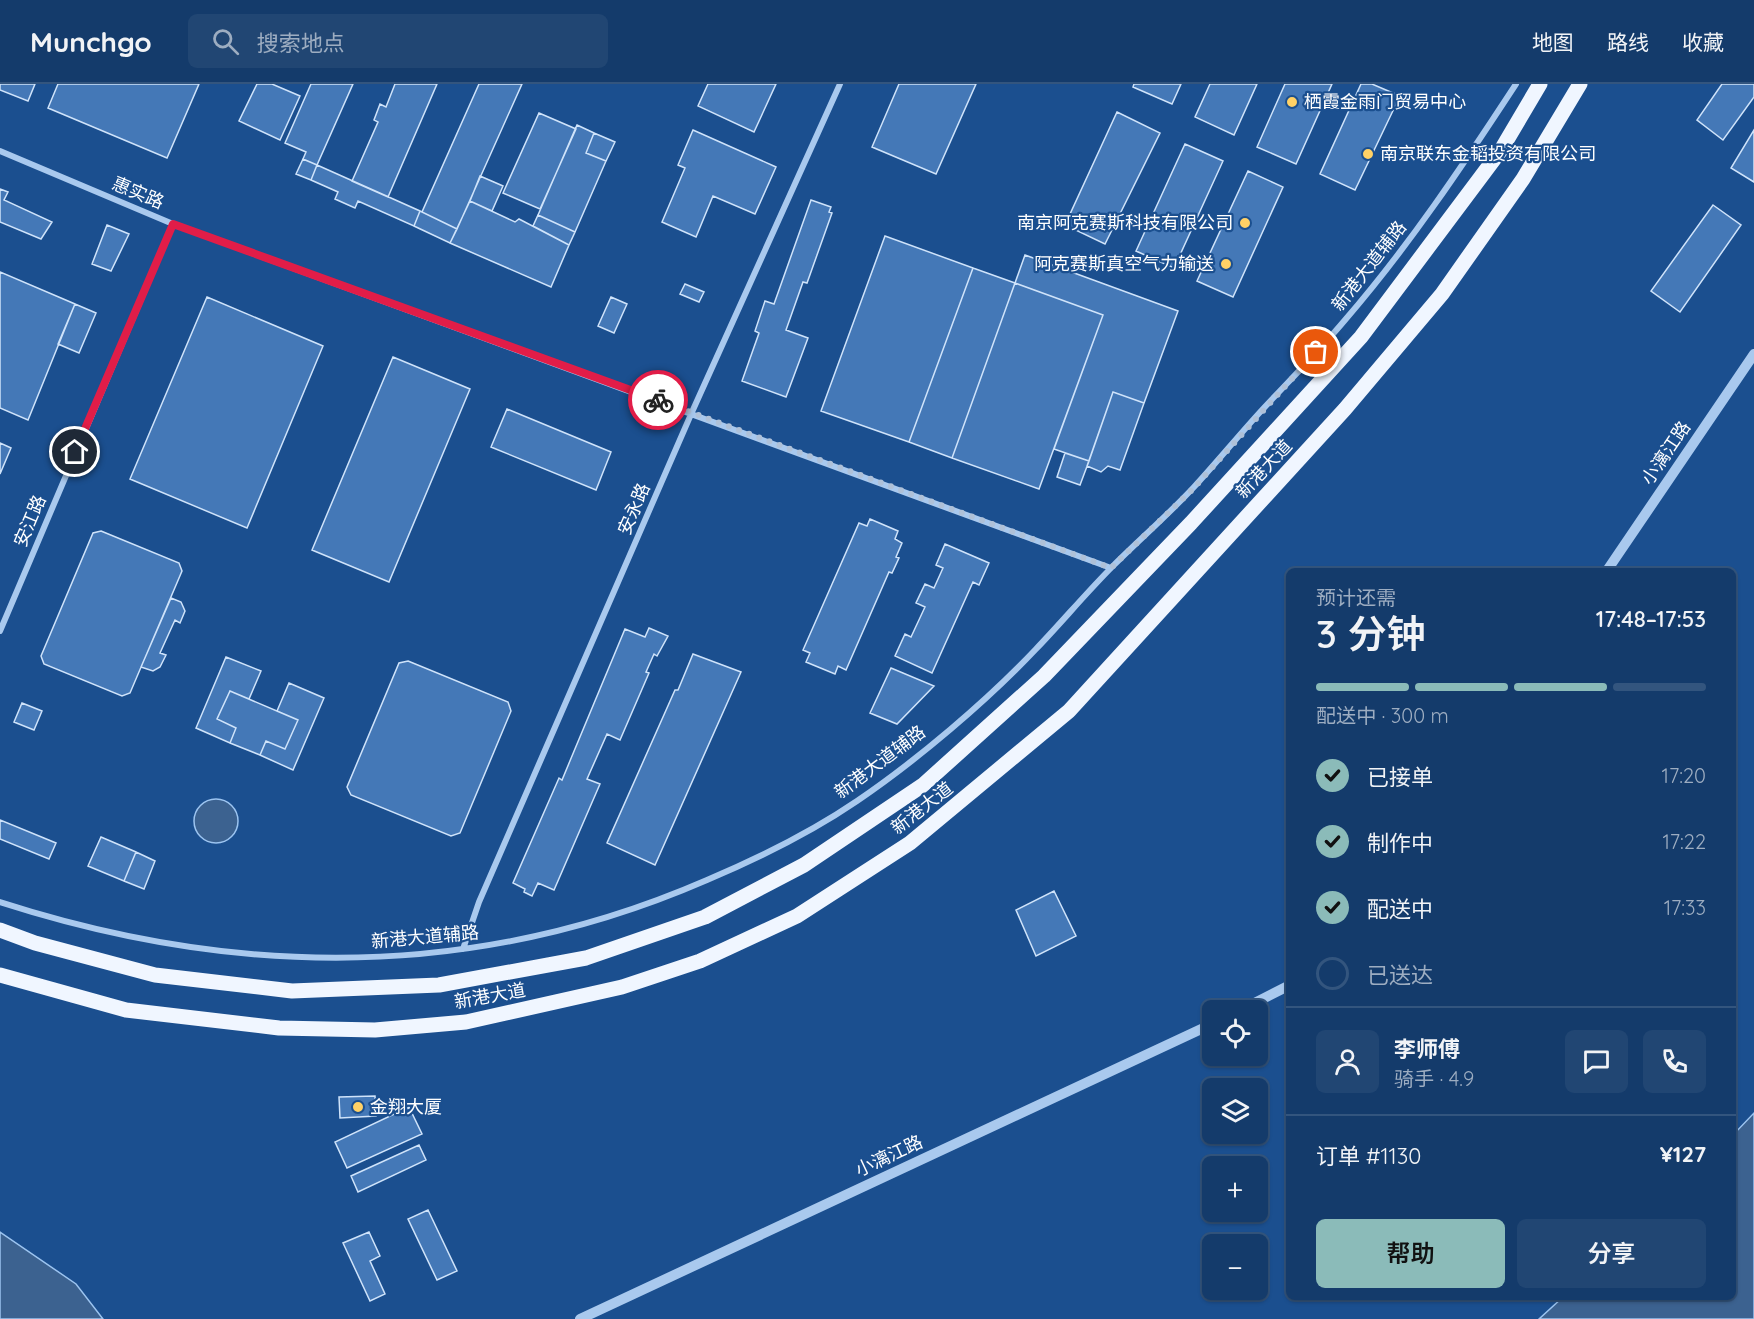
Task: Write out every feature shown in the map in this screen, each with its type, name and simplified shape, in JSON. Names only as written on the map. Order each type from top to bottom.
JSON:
[{"type":"main road","name":"新港大道","points":[[0,930],[35,943],[155,975],[292,991],[439,985],[586,958],[705,917],[804,866],[923,785],[1044,676],[1191,523],[1361,337],[1501,150],[1540,84]]},
{"type":"main road","name":"新港大道","points":[[0,975],[126,1010],[279,1028],[375,1030],[466,1022],[622,987],[700,962],[796,916],[910,843],[1069,711],[1345,409],[1442,294],[1523,179],[1580,84]]},
{"type":"street","name":"安永路","points":[[463,949],[479,903],[692,412],[840,84]]},
{"type":"street","name":"新港大道辅路","points":[[0,902],[138,939],[216,952],[321,959],[422,955],[501,945],[582,927],[671,896],[768,854],[857,801],[949,729],[1033,653],[1111,568],[1192,490],[1346,320],[1409,241],[1516,84]]},
{"type":"street","name":"惠实路","points":[[0,151],[173,224],[692,412],[1111,568]]},
{"type":"street","name":"安江路","points":[[0,631],[173,224]]},
{"type":"street","name":"小漓江路","points":[[1609,568],[1754,354]]},
{"type":"street","points":[[1261,1000],[1286,987]]},
{"type":"street","name":"小漓江路","points":[[580,1319],[1202,1029]]},
{"type":"water","points":[[216,799],[231,806],[238,821],[231,836],[216,843],[201,836],[194,821],[201,806]]},
{"type":"water","points":[[1754,1113],[1754,1319],[1539,1319],[1560,1300],[1736,1300],[1736,1132]]},
{"type":"water","points":[[0,1232],[76,1284],[103,1319],[0,1319]]},
{"type":"building","points":[[0,84],[35,84],[28,101],[0,90]]},
{"type":"building","points":[[58,84],[199,84],[167,158],[48,108]]},
{"type":"building","points":[[257,84],[272,84],[300,96],[280,140],[239,121]]},
{"type":"building","points":[[311,84],[353,84],[317,165],[303,159],[306,152],[285,143]]},
{"type":"building","points":[[395,84],[437,84],[388,197],[352,181],[378,122],[374,120],[380,104],[386,107]]},
{"type":"building","points":[[479,84],[522,84],[457,229],[422,212]]},
{"type":"building","points":[[708,84],[776,84],[754,132],[698,106]]},
{"type":"building","points":[[899,84],[976,84],[936,174],[872,147]]},
{"type":"building","points":[[1134,84],[1181,84],[1172,104],[1133,87]]},
{"type":"building","points":[[1210,84],[1257,84],[1234,135],[1195,117]]},
{"type":"building","points":[[1285,84],[1332,84],[1296,164],[1257,147]]},
{"type":"building","points":[[1361,84],[1372,84],[1400,96],[1355,190],[1320,174]]},
{"type":"building","points":[[1722,84],[1754,84],[1754,97],[1723,140],[1697,120]]},
{"type":"building","points":[[1117,112],[1160,133],[1105,244],[1065,225]]},
{"type":"building","points":[[539,113],[576,129],[540,209],[503,193]]},
{"type":"building","points":[[577,125],[594,133],[586,153],[606,161],[575,232],[538,215]]},
{"type":"building","points":[[693,130],[776,167],[755,214],[713,196],[696,237],[662,222],[685,168],[678,165]]},
{"type":"building","points":[[1754,130],[1754,182],[1731,168]]},
{"type":"building","points":[[594,133],[615,142],[606,161],[586,153]]},
{"type":"building","points":[[1185,144],[1223,161],[1174,268],[1136,251]]},
{"type":"building","points":[[303,159],[317,165],[311,180],[296,174]]},
{"type":"building","points":[[317,165],[420,211],[414,226],[358,201],[355,208],[335,199],[338,192],[311,180]]},
{"type":"building","points":[[1248,171],[1283,187],[1233,297],[1197,281]]},
{"type":"building","points":[[480,176],[503,186],[492,211],[470,201]]},
{"type":"building","points":[[0,189],[8,192],[4,200],[52,222],[41,239],[0,222]]},
{"type":"building","points":[[811,200],[831,207],[829,212],[832,213],[807,283],[803,282],[786,330],[808,338],[786,397],[742,381],[759,333],[755,331],[765,301],[774,304]]},
{"type":"building","points":[[470,201],[515,222],[519,219],[569,245],[551,287],[450,243]]},
{"type":"building","points":[[1713,205],[1741,225],[1680,312],[1651,291]]},
{"type":"building","points":[[420,211],[457,229],[450,243],[414,226]]},
{"type":"building","points":[[538,215],[575,232],[569,245],[533,226]]},
{"type":"building","points":[[107,225],[129,234],[111,271],[92,264]]},
{"type":"building","points":[[885,236],[973,268],[909,442],[821,411]]},
{"type":"building","points":[[1025,255],[1178,311],[1144,403],[1113,392],[1089,461],[1054,449],[1103,315],[1015,283]]},
{"type":"building","points":[[973,268],[1015,283],[952,458],[909,442]]},
{"type":"building","points":[[0,272],[75,304],[28,420],[0,408]]},
{"type":"building","points":[[1015,283],[1103,315],[1039,489],[952,458]]},
{"type":"building","points":[[685,284],[704,292],[699,302],[680,294]]},
{"type":"building","points":[[207,297],[323,346],[247,528],[130,479]]},
{"type":"building","points":[[611,297],[627,304],[614,333],[598,326]]},
{"type":"building","points":[[75,304],[96,313],[79,353],[58,344]]},
{"type":"building","points":[[393,357],[470,389],[389,582],[312,550]]},
{"type":"building","points":[[1113,392],[1144,403],[1120,470],[1108,466],[1101,472],[1087,466]]},
{"type":"building","points":[[507,409],[611,452],[596,490],[491,447]]},
{"type":"building","points":[[0,443],[11,448],[0,474]]},
{"type":"building","points":[[1065,453],[1089,461],[1080,485],[1057,477]]},
{"type":"building","points":[[870,519],[898,531],[895,539],[902,543],[896,557],[899,558],[892,573],[889,572],[846,670],[838,666],[835,674],[806,662],[810,653],[803,650],[859,523],[867,526]]},
{"type":"building","points":[[101,531],[179,563],[182,571],[130,693],[122,696],[44,664],[41,656],[93,533]]},
{"type":"building","points":[[945,544],[989,563],[979,585],[973,582],[932,673],[895,656],[905,634],[911,637],[925,607],[916,603],[925,584],[934,588],[943,568],[936,565]]},
{"type":"building","points":[[171,598],[181,602],[185,611],[180,623],[175,620],[160,653],[166,655],[160,667],[153,671],[141,667]]},
{"type":"building","points":[[649,628],[668,636],[657,656],[654,654],[646,672],[649,673],[620,740],[607,734],[587,779],[600,784],[554,890],[538,883],[532,896],[524,892],[525,889],[513,883],[559,778],[562,780],[625,629],[645,637]]},
{"type":"building","points":[[693,654],[741,672],[655,865],[607,843]]},
{"type":"building","points":[[226,657],[261,671],[249,699],[230,691],[217,719],[236,728],[230,743],[196,728]]},
{"type":"building","points":[[408,661],[508,702],[511,711],[460,833],[451,836],[351,795],[347,787],[399,663]]},
{"type":"building","points":[[891,668],[934,686],[897,724],[870,713]]},
{"type":"building","points":[[289,683],[324,698],[293,770],[260,755],[266,741],[285,749],[298,720],[277,711]]},
{"type":"building","points":[[230,691],[298,720],[285,749],[266,741],[260,755],[230,743],[236,728],[217,719]]},
{"type":"building","points":[[22,703],[42,711],[34,730],[14,722]]},
{"type":"building","points":[[0,820],[56,843],[49,859],[0,839]]},
{"type":"building","points":[[101,837],[136,852],[124,881],[88,866]]},
{"type":"building","points":[[136,852],[155,861],[144,889],[124,881]]},
{"type":"building","points":[[1054,891],[1076,936],[1036,956],[1016,910]]},
{"type":"building","name":"金翔大厦","points":[[375,1096],[376,1116],[340,1118],[339,1097]]},
{"type":"building","points":[[409,1107],[422,1134],[347,1168],[335,1142]]},
{"type":"building","points":[[419,1145],[426,1160],[358,1192],[351,1176]]},
{"type":"building","points":[[428,1210],[457,1271],[437,1280],[408,1219]]},
{"type":"building","points":[[369,1232],[380,1256],[370,1261],[385,1294],[370,1301],[343,1243]]},
{"type":"way so far","points":[[658,400],[1111,568],[1192,490],[1265,406],[1316,352]]},
{"type":"place","name":"栖霞金雨门贸易中心","points":[[1292,102]]},
{"type":"place","name":"南京联东金韬投资有限公司","points":[[1368,154]]},
{"type":"place","name":"南京阿克赛斯科技有限公司","points":[[1245,223]]},
{"type":"place","name":"阿克赛斯真空气力输送","points":[[1226,264]]},
{"type":"place","name":"金翔大厦","points":[[358,1107]]},
{"type":"route","points":[[75,452],[173,224],[658,400]]}]
